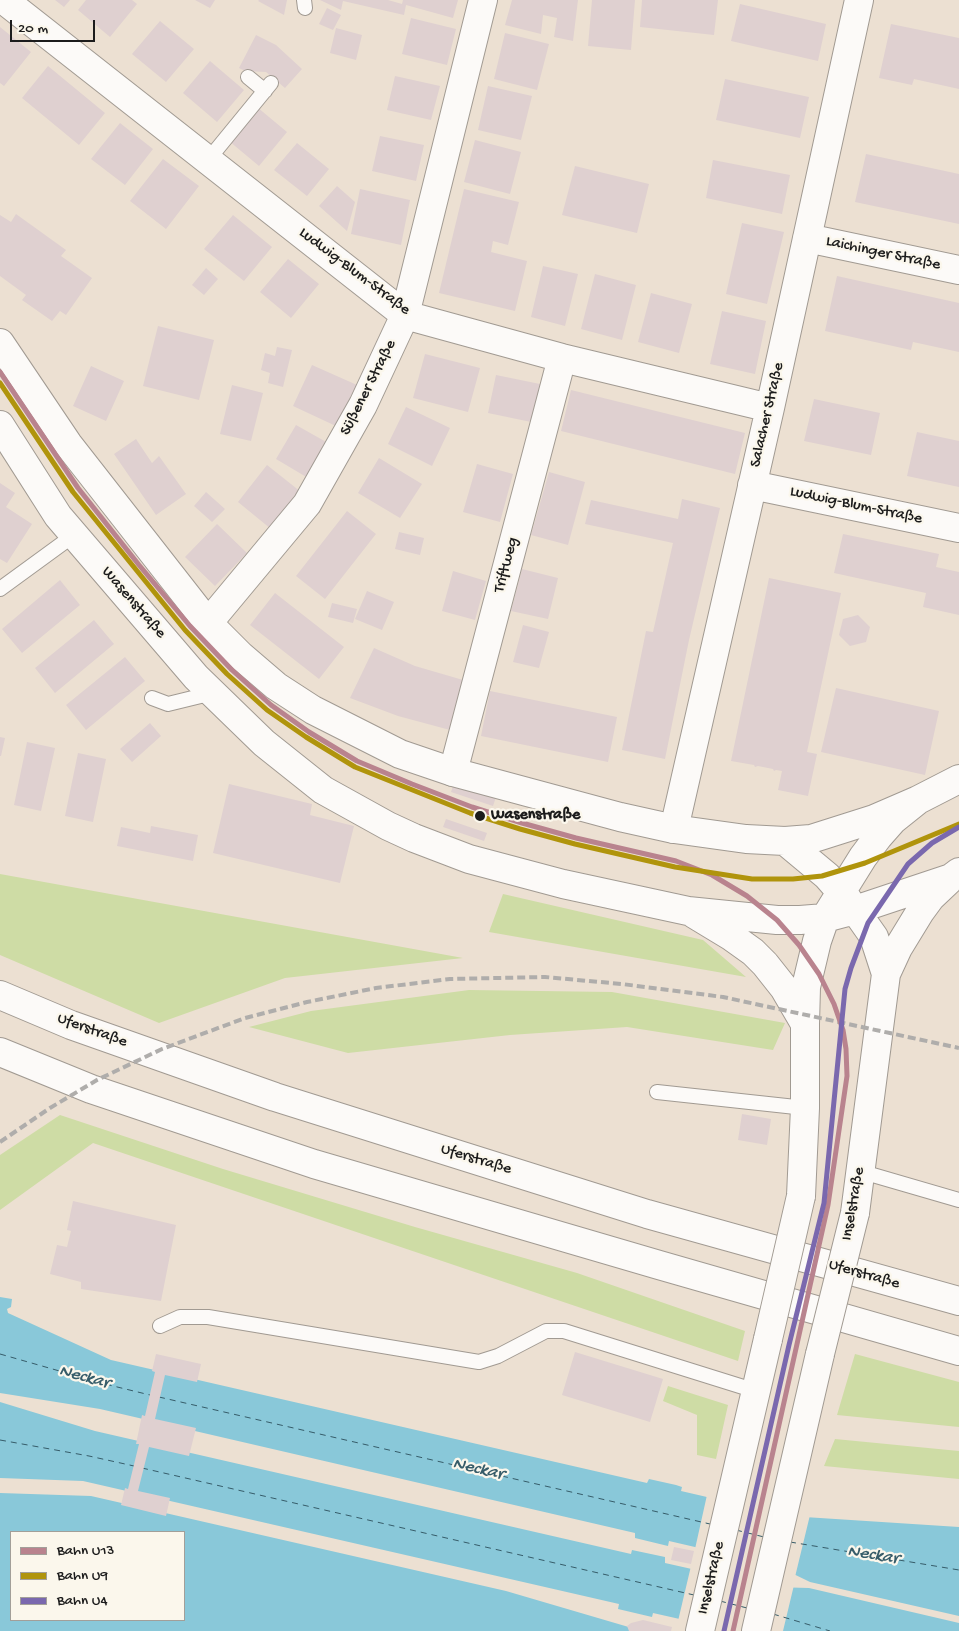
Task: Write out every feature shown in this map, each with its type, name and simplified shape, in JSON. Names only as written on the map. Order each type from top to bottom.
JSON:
[{"type":"main road","name":"Ludwig-Blum-Straße","points":[[4,0],[406,315],[562,358],[770,408]]},
{"type":"main road","name":"Süßener Straße","points":[[208,623],[307,504],[363,405],[406,315],[483,0]]},
{"type":"main road","name":"Salacher Straße","points":[[674,829],[770,408],[859,0]]},
{"type":"main road","name":"Laichinger Straße","points":[[807,238],[959,270]]},
{"type":"main road","points":[[0,343],[68,444],[208,623],[241,656],[276,686],[312,710],[400,754],[453,772],[620,817],[674,829],[746,839],[785,841],[811,839],[874,819],[918,800],[959,779]]},
{"type":"main road","name":"Triftweg","points":[[453,772],[562,358]]},
{"type":"main road","name":"Wasenstraße","points":[[0,425],[58,516],[196,677],[264,743],[323,790],[388,826],[414,838],[493,866],[572,886],[688,911],[777,920],[825,918],[848,901],[955,875]]},
{"type":"main road","name":"Ludwig-Blum-Straße","points":[[752,485],[959,528]]},
{"type":"main road","points":[[848,901],[878,837],[893,820],[918,800]]},
{"type":"main road","points":[[785,841],[820,870],[848,901],[874,937],[886,974]]},
{"type":"main road","name":"Inselstraße","points":[[756,1631],[820,1354],[855,1213],[886,974],[898,948],[920,912],[931,897],[955,875]]},
{"type":"main road","points":[[688,911],[753,952],[784,988],[805,1024]]},
{"type":"main road","name":"Inselstraße","points":[[700,1631],[801,1196],[805,1108],[806,987],[817,941],[825,918]]},
{"type":"main road","name":"Uferstraße","points":[[0,995],[71,1024],[275,1097],[647,1214],[959,1301]]},
{"type":"main road","points":[[0,1052],[91,1089],[314,1164],[959,1350]]},
{"type":"lane","points":[[208,160],[268,87],[248,77]]},
{"type":"lane","points":[[0,589],[74,535]]},
{"type":"lane","points":[[152,698],[168,704],[213,693]]},
{"type":"lane","points":[[657,1092],[805,1108]]},
{"type":"lane","points":[[859,1172],[959,1200]]},
{"type":"lane","points":[[160,1326],[180,1317],[208,1317],[479,1362],[498,1356],[546,1331],[564,1331],[756,1391]]},
{"type":"green space","points":[[0,874],[463,958],[285,978],[159,1023],[0,955]]},
{"type":"green space","points":[[503,894],[703,940],[746,977],[489,932]]},
{"type":"green space","points":[[469,990],[612,992],[785,1023],[773,1050],[627,1027],[510,1035],[348,1053],[249,1027],[311,1011]]},
{"type":"green space","points":[[60,1115],[223,1169],[415,1227],[577,1273],[745,1331],[738,1361],[93,1143],[0,1210],[0,1155]]},
{"type":"green space","points":[[855,1354],[959,1382],[959,1427],[837,1415]]},
{"type":"green space","points":[[668,1386],[728,1405],[716,1459],[697,1455],[697,1415],[663,1401]]},
{"type":"green space","points":[[835,1439],[959,1451],[959,1479],[824,1466]]},
{"type":"water","name":"Neckar","points":[[0,1297],[12,1299],[11,1307],[7,1309],[8,1313],[111,1360],[647,1483],[649,1479],[676,1485],[682,1487],[681,1491],[789,1516],[959,1527],[959,1616],[810,1582],[777,1566],[669,1541],[668,1546],[635,1538],[635,1533],[100,1409],[0,1393]]},
{"type":"water","points":[[0,1402],[95,1431],[631,1554],[632,1550],[665,1557],[665,1563],[772,1587],[809,1588],[959,1623],[959,1631],[733,1631],[653,1613],[652,1617],[618,1609],[619,1604],[83,1481],[0,1478]]},
{"type":"water","points":[[0,1493],[91,1496],[506,1591],[632,1628],[634,1631],[0,1631]]},
{"type":"pier","points":[[707,1495],[789,1513],[810,1515],[795,1577],[776,1568],[695,1549]]},
{"type":"pier","points":[[691,1566],[773,1585],[794,1585],[783,1631],[722,1631],[678,1621]]},
{"type":"building","points":[[55,0],[70,0],[64,7]]},
{"type":"building","points":[[86,0],[132,0],[137,4],[110,37],[78,10]]},
{"type":"building","points":[[195,0],[215,0],[210,8]]},
{"type":"building","points":[[287,0],[284,15],[258,1]]},
{"type":"building","points":[[320,0],[388,0],[402,4],[403,0],[458,0],[453,18],[406,5],[404,15],[343,1],[341,10]]},
{"type":"building","points":[[512,0],[578,0],[573,41],[554,37],[557,18],[543,15],[541,34],[505,25]]},
{"type":"building","points":[[592,0],[635,0],[631,50],[588,46]]},
{"type":"building","points":[[642,0],[718,0],[714,35],[640,27]]},
{"type":"building","points":[[740,4],[826,24],[818,61],[731,41]]},
{"type":"building","points":[[327,8],[341,15],[333,30],[319,24]]},
{"type":"building","points":[[411,18],[456,29],[447,65],[402,54]]},
{"type":"building","points":[[160,21],[194,49],[166,82],[132,54]]},
{"type":"building","points":[[891,24],[959,38],[959,89],[914,79],[912,85],[879,78]]},
{"type":"building","points":[[0,27],[31,52],[4,86],[0,83]]},
{"type":"building","points":[[336,28],[362,35],[356,60],[330,53]]},
{"type":"building","points":[[505,33],[549,44],[537,90],[494,79]]},
{"type":"building","points":[[256,35],[276,45],[302,69],[285,88],[266,72],[245,71],[239,68]]},
{"type":"building","points":[[210,61],[244,90],[217,122],[183,93]]},
{"type":"building","points":[[48,66],[105,113],[79,145],[22,98]]},
{"type":"building","points":[[395,76],[440,86],[431,120],[387,110]]},
{"type":"building","points":[[725,79],[809,97],[800,138],[716,120]]},
{"type":"building","points":[[488,86],[532,96],[521,140],[478,130]]},
{"type":"building","points":[[257,107],[287,132],[259,166],[229,141]]},
{"type":"building","points":[[120,123],[153,149],[125,185],[91,159]]},
{"type":"building","points":[[380,136],[424,145],[416,181],[372,171]]},
{"type":"building","points":[[475,140],[521,152],[510,194],[464,182]]},
{"type":"building","points":[[297,143],[329,169],[307,196],[274,170]]},
{"type":"building","points":[[866,154],[959,174],[959,224],[855,202]]},
{"type":"building","points":[[163,159],[199,186],[166,229],[130,201]]},
{"type":"building","points":[[713,160],[790,175],[782,214],[706,198]]},
{"type":"building","points":[[575,166],[649,184],[637,233],[562,215]]},
{"type":"building","points":[[337,186],[355,202],[347,231],[319,206]]},
{"type":"building","points":[[360,189],[410,200],[401,245],[351,234]]},
{"type":"building","points":[[464,189],[519,202],[508,245],[493,241],[491,252],[527,261],[515,311],[439,293]]},
{"type":"building","points":[[16,214],[66,250],[61,256],[92,278],[66,315],[60,311],[52,321],[22,300],[26,295],[0,276],[0,215],[11,222]]},
{"type":"building","points":[[233,215],[272,247],[244,281],[204,249]]},
{"type":"building","points":[[742,223],[784,232],[767,304],[726,294]]},
{"type":"building","points":[[288,259],[319,284],[291,318],[260,292]]},
{"type":"building","points":[[543,266],[578,274],[565,326],[531,317]]},
{"type":"building","points":[[206,268],[218,279],[204,295],[192,285]]},
{"type":"building","points":[[595,274],[636,285],[622,340],[581,329]]},
{"type":"building","points":[[837,276],[959,303],[959,352],[913,342],[911,350],[825,331]]},
{"type":"building","points":[[651,293],[692,304],[679,353],[638,342]]},
{"type":"building","points":[[722,311],[766,321],[755,374],[710,364]]},
{"type":"building","points":[[158,326],[214,340],[199,400],[143,386]]},
{"type":"building","points":[[277,347],[292,350],[283,387],[268,383],[270,373],[261,370],[265,353],[275,356]]},
{"type":"building","points":[[425,354],[480,368],[468,412],[413,398]]},
{"type":"building","points":[[312,365],[357,385],[338,427],[293,406]]},
{"type":"building","points":[[91,366],[124,381],[106,421],[73,406]]},
{"type":"building","points":[[496,375],[540,384],[531,422],[488,413]]},
{"type":"building","points":[[232,385],[263,393],[251,441],[220,434]]},
{"type":"building","points":[[571,390],[745,433],[735,474],[561,431]]},
{"type":"building","points":[[814,399],[880,413],[871,455],[804,441]]},
{"type":"building","points":[[406,407],[450,428],[432,466],[388,444]]},
{"type":"building","points":[[296,425],[328,443],[308,478],[276,459]]},
{"type":"building","points":[[917,432],[959,441],[959,487],[907,476]]},
{"type":"building","points":[[136,439],[152,463],[159,456],[186,494],[156,515],[114,454]]},
{"type":"building","points":[[379,458],[422,484],[400,518],[358,493]]},
{"type":"building","points":[[477,464],[513,474],[500,522],[463,512]]},
{"type":"building","points":[[267,465],[301,492],[271,529],[238,502]]},
{"type":"building","points":[[549,472],[585,482],[568,545],[531,535]]},
{"type":"building","points":[[0,483],[15,493],[6,507],[32,524],[7,563],[0,559]]},
{"type":"building","points":[[206,492],[225,509],[212,522],[194,506]]},
{"type":"building","points":[[682,499],[720,508],[689,640],[665,759],[622,750],[646,631],[653,632],[673,543],[585,524],[591,500],[678,519]]},
{"type":"building","points":[[347,511],[376,534],[325,599],[296,576]]},
{"type":"building","points":[[217,524],[247,553],[215,586],[185,557]]},
{"type":"building","points":[[399,532],[424,538],[420,555],[395,549]]},
{"type":"building","points":[[843,534],[939,554],[936,567],[959,572],[959,615],[923,607],[926,593],[834,573]]},
{"type":"building","points":[[522,569],[558,578],[548,619],[511,611]]},
{"type":"building","points":[[453,571],[486,581],[475,620],[442,611]]},
{"type":"building","points":[[769,578],[841,593],[807,752],[817,754],[808,796],[778,790],[782,771],[774,771],[773,769],[731,761]]},
{"type":"building","points":[[60,580],[80,605],[22,653],[2,629]]},
{"type":"building","points":[[367,591],[394,602],[382,630],[355,619]]},
{"type":"building","points":[[275,593],[344,647],[319,679],[250,625]]},
{"type":"building","points":[[332,603],[357,609],[353,623],[328,617]]},
{"type":"building","points":[[858,615],[870,627],[866,642],[850,646],[839,635],[843,619]]},
{"type":"building","points":[[94,620],[114,644],[55,693],[35,668]]},
{"type":"building","points":[[523,625],[549,632],[539,668],[513,662]]},
{"type":"building","points":[[374,648],[415,666],[463,680],[450,730],[398,716],[350,698]]},
{"type":"building","points":[[125,657],[145,681],[86,730],[66,705]]},
{"type":"building","points":[[836,688],[939,711],[925,775],[821,752]]},
{"type":"building","points":[[490,691],[617,717],[608,762],[481,736]]},
{"type":"building","points":[[150,723],[161,736],[132,762],[120,749]]},
{"type":"building","points":[[0,737],[5,738],[1,756],[0,756]]},
{"type":"building","points":[[27,742],[55,748],[41,811],[14,805]]},
{"type":"building","points":[[78,753],[106,759],[93,822],[65,816]]},
{"type":"building","points":[[454,783],[496,797],[493,806],[451,792]]},
{"type":"building","points":[[229,784],[312,804],[310,815],[354,826],[340,883],[213,853]]},
{"type":"building","points":[[446,819],[487,833],[484,841],[443,827]]},
{"type":"building","points":[[151,826],[198,835],[193,861],[117,846],[121,827],[150,833]]},
{"type":"building","points":[[742,1114],[771,1119],[767,1145],[738,1140]]},
{"type":"building","points":[[73,1201],[176,1225],[161,1301],[81,1289],[81,1282],[50,1274],[57,1245],[67,1247],[71,1231],[67,1230]]},
{"type":"building","points":[[575,1352],[663,1379],[650,1422],[562,1395]]},
{"type":"building","points":[[156,1354],[201,1364],[197,1382],[165,1375],[155,1419],[196,1428],[189,1456],[149,1447],[138,1491],[170,1498],[166,1516],[121,1505],[125,1488],[128,1489],[139,1444],[136,1444],[142,1415],[145,1416],[155,1372],[152,1371]]},
{"type":"building","points":[[674,1547],[694,1551],[691,1564],[671,1560]]},
{"type":"building","points":[[643,1620],[672,1627],[671,1631],[629,1631],[627,1626]]},
{"type":"ferry route","points":[[0,1354],[150,1395]]},
{"type":"ferry route","points":[[159,1397],[710,1524]]},
{"type":"ferry route","points":[[0,1440],[134,1466]]},
{"type":"ferry route","points":[[142,1468],[694,1595]]},
{"type":"ferry route","points":[[736,1530],[764,1537]]},
{"type":"ferry route","points":[[790,1542],[959,1570]]},
{"type":"ferry route","points":[[720,1601],[747,1608]]},
{"type":"ferry route","points":[[773,1614],[830,1631]]},
{"type":"railway","points":[[0,1142],[50,1108],[97,1080],[162,1049],[245,1018],[307,1002],[376,988],[450,979],[545,977],[622,984],[723,997],[959,1048]]},
{"type":"rail line","name":"U13","points":[[0,372],[78,488],[139,565],[190,626],[232,670],[271,705],[309,732],[357,761],[412,784],[472,807],[522,823],[576,838],[676,861],[712,875],[747,896],[777,920],[799,945],[819,974],[834,1004],[843,1030],[847,1076],[828,1205],[733,1631]]},
{"type":"rail line","name":"U9","points":[[0,383],[73,492],[185,630],[227,674],[267,710],[355,767],[470,813],[520,829],[675,867],[752,879],[793,879],[822,876],[865,863],[959,824]]},
{"type":"rail line","name":"U4","points":[[724,1631],[789,1345],[824,1203],[845,989],[851,968],[868,923],[908,864],[932,843],[959,827]]},
{"type":"place","name":"Wasenstraße","points":[[480,816]]}]
